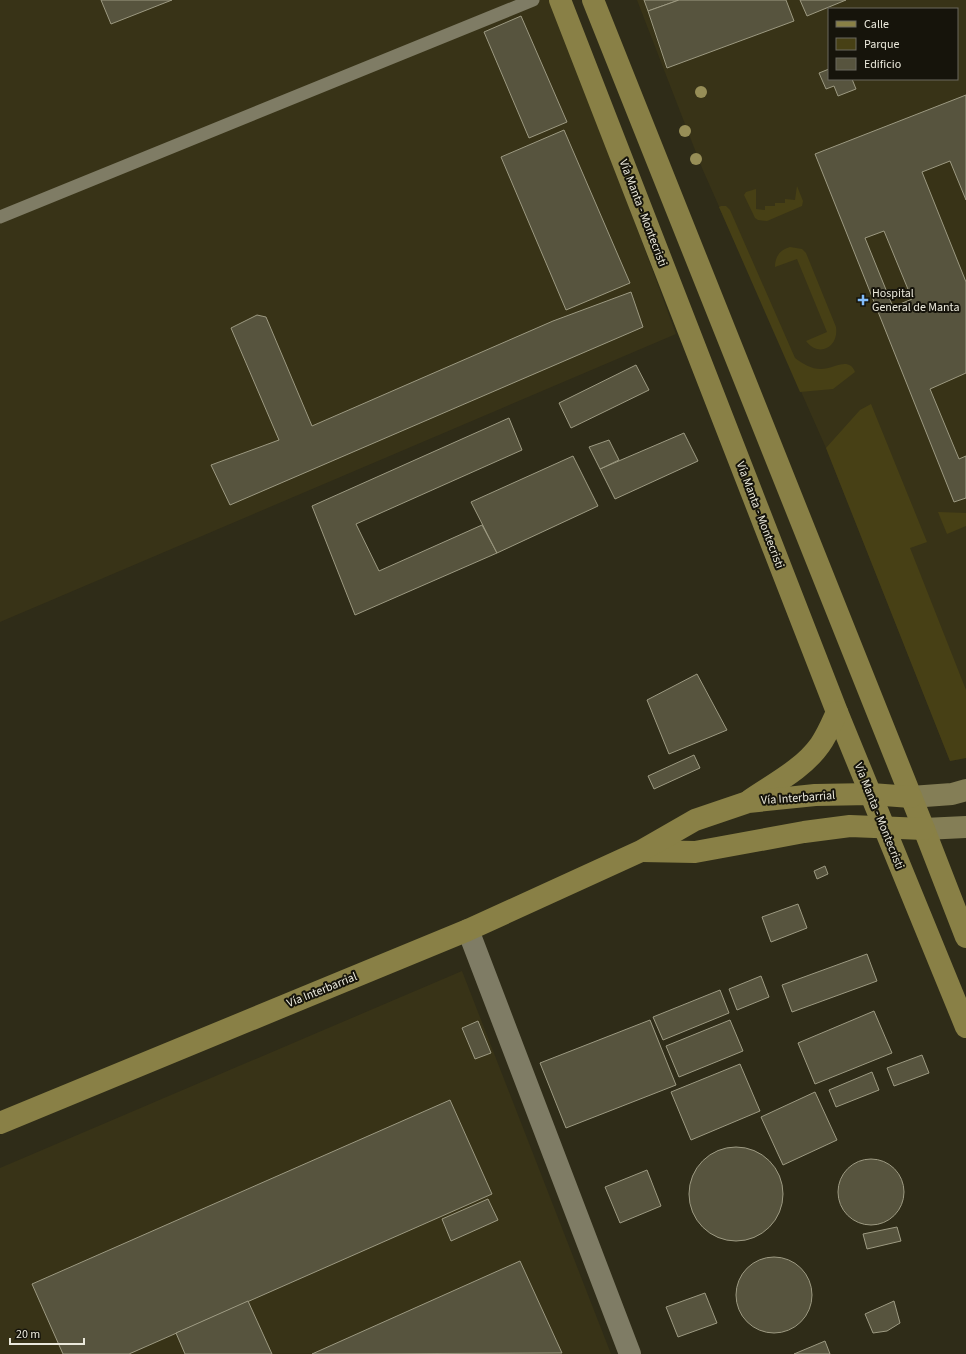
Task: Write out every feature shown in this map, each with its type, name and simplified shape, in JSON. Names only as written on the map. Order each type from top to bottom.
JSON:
[{"type":"main road","name":"Vía Manta - Montecristi","points":[[560,0],[837,712],[966,1027]]},
{"type":"main road","points":[[593,0],[924,828],[966,937]]},
{"type":"main road","points":[[748,802],[794,770],[808,758],[819,745],[837,712]]},
{"type":"main road","name":"Vía Interbarrial","points":[[0,1123],[468,930],[641,851],[695,820],[748,802],[815,795],[871,794],[911,797],[952,794],[966,790]]},
{"type":"main road","name":"Vía Interbarrial","points":[[641,851],[695,852],[804,832],[850,826],[924,828],[966,827]]},
{"type":"street","points":[[468,930],[630,1354]]},
{"type":"lane","points":[[0,217],[533,0]]},
{"type":"shaded area","points":[[0,0],[553,0],[676,334],[0,622]]},
{"type":"shaded area","name":"Hospital General de Manta","points":[[637,0],[966,0],[966,758],[950,761],[826,448],[702,168]]},
{"type":"shaded area","points":[[462,971],[611,1354],[0,1354],[0,1168]]},
{"type":"green space","points":[[797,186],[803,201],[802,206],[767,221],[758,220],[755,218],[744,195],[746,192],[756,189],[756,209],[765,210],[765,206],[775,206],[775,203],[785,203],[785,199],[795,200]]},
{"type":"green space","points":[[726,206],[730,210],[795,358],[807,366],[817,369],[841,364],[852,367],[855,372],[833,389],[800,392],[719,207]]},
{"type":"green space","points":[[790,247],[802,249],[806,253],[836,327],[834,340],[827,348],[817,349],[806,341],[827,332],[797,259],[775,267],[779,254],[783,250]]},
{"type":"green space","points":[[871,404],[927,542],[910,548],[966,690],[966,758],[950,761],[826,448],[860,410]]},
{"type":"green space","points":[[938,512],[966,513],[966,526],[947,534]]},
{"type":"building","points":[[101,0],[172,0],[111,24]]},
{"type":"building","points":[[644,0],[679,0],[648,11]]},
{"type":"building","points":[[679,0],[786,0],[794,21],[667,68],[648,11]]},
{"type":"building","points":[[800,0],[846,0],[807,16]]},
{"type":"building","points":[[521,16],[567,122],[529,138],[484,32]]},
{"type":"building","points":[[828,69],[828,80],[852,80],[856,89],[838,96],[834,86],[826,89],[819,73]]},
{"type":"building","points":[[966,95],[966,200],[950,161],[922,172],[966,282],[966,373],[930,389],[959,459],[966,456],[966,498],[954,502],[815,154]],"holes":[[[884,231],[912,299],[893,307],[865,238]]]},
{"type":"building","points":[[564,130],[630,283],[566,310],[501,157]]},
{"type":"building","points":[[631,292],[643,327],[230,505],[211,465],[279,440],[231,328],[257,315],[266,317],[312,426],[553,321]]},
{"type":"building","points":[[636,365],[649,390],[571,428],[559,403]]},
{"type":"building","points":[[509,418],[522,450],[356,524],[379,571],[482,525],[497,553],[355,615],[312,506]]},
{"type":"building","points":[[684,433],[698,461],[615,499],[600,469]]},
{"type":"building","points":[[609,440],[619,460],[600,469],[589,447]]},
{"type":"building","points":[[573,456],[598,506],[497,553],[471,502]]},
{"type":"building","points":[[697,674],[727,730],[669,754],[647,700]]},
{"type":"building","points":[[694,755],[700,768],[654,789],[648,776]]},
{"type":"building","points":[[825,866],[828,874],[817,879],[814,871]]},
{"type":"building","points":[[798,904],[807,928],[771,942],[762,917]]},
{"type":"building","points":[[867,954],[877,981],[792,1012],[782,985]]},
{"type":"building","points":[[761,976],[769,997],[737,1010],[729,989]]},
{"type":"building","points":[[720,990],[729,1013],[663,1040],[653,1017]]},
{"type":"building","points":[[874,1011],[892,1053],[815,1084],[798,1043]]},
{"type":"building","points":[[650,1020],[676,1085],[566,1128],[540,1063]]},
{"type":"building","points":[[730,1020],[743,1051],[679,1077],[666,1046]]},
{"type":"building","points":[[478,1021],[491,1053],[475,1059],[462,1028]]},
{"type":"building","points":[[922,1055],[929,1073],[894,1086],[887,1068]]},
{"type":"building","points":[[740,1064],[760,1111],[691,1140],[671,1092]]},
{"type":"building","points":[[872,1072],[879,1090],[836,1107],[829,1090]]},
{"type":"building","points":[[815,1092],[837,1140],[783,1165],[761,1117]]},
{"type":"building","points":[[450,1100],[492,1194],[129,1354],[63,1354],[32,1284]]},
{"type":"building","points":[[736,1147],[754,1150],[770,1160],[780,1176],[783,1194],[780,1212],[770,1228],[754,1238],[736,1241],[718,1238],[702,1228],[692,1212],[689,1194],[692,1176],[702,1160],[718,1150]]},
{"type":"building","points":[[871,1159],[883,1162],[894,1169],[901,1180],[904,1192],[901,1204],[894,1215],[883,1222],[871,1225],[859,1222],[848,1215],[841,1204],[838,1192],[841,1180],[848,1169],[859,1162]]},
{"type":"building","points":[[647,1170],[661,1206],[620,1223],[605,1187]]},
{"type":"building","points":[[488,1199],[498,1220],[451,1241],[442,1219]]},
{"type":"building","points":[[897,1227],[901,1241],[867,1249],[863,1234]]},
{"type":"building","points":[[774,1257],[789,1260],[801,1268],[809,1280],[812,1295],[809,1310],[801,1322],[789,1330],[774,1333],[759,1330],[747,1322],[739,1310],[736,1295],[739,1280],[747,1268],[759,1260]]},
{"type":"building","points":[[520,1261],[562,1353],[312,1354]]},
{"type":"building","points":[[705,1293],[717,1323],[678,1337],[666,1307]]},
{"type":"building","points":[[248,1301],[272,1354],[185,1354],[176,1333]]},
{"type":"building","points":[[894,1301],[900,1323],[887,1331],[873,1333],[865,1314]]},
{"type":"building","points":[[825,1341],[830,1354],[794,1354]]},
{"type":"place","name":"Hospital General de Manta","points":[[863,300]]}]
